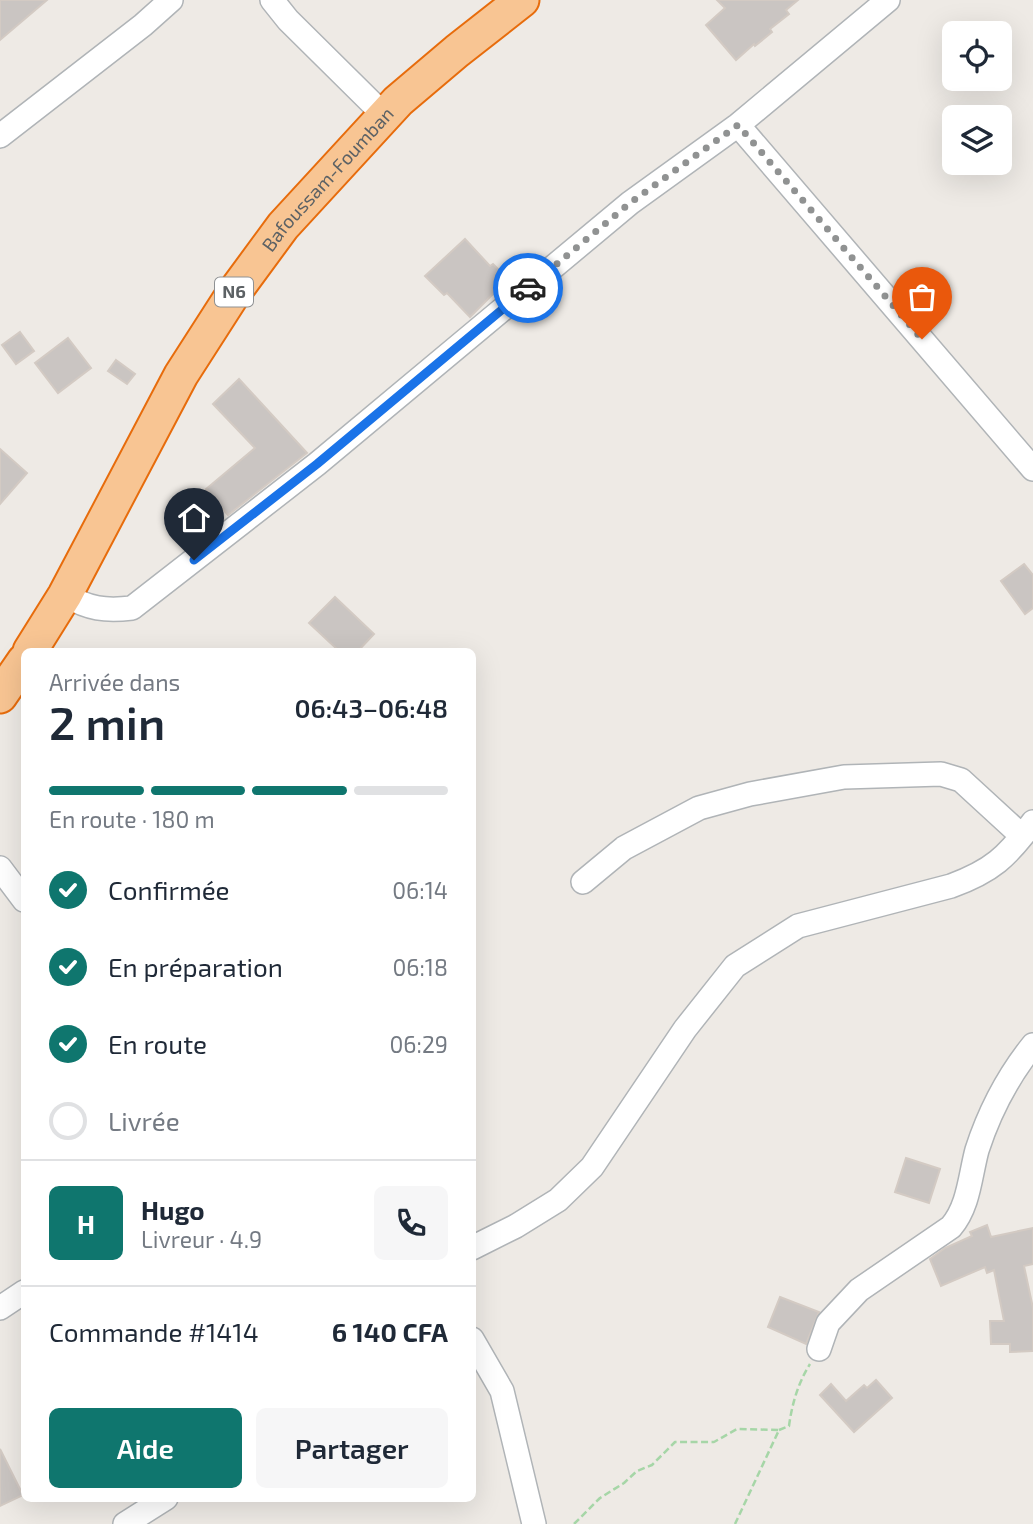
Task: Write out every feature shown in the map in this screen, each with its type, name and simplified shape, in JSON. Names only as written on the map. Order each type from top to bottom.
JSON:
[{"type":"highway","name":"Bafoussam-Foumban","points":[[32,648],[65,595],[181,375],[233,294],[283,226],[384,115],[457,51],[522,0]]},
{"type":"highway","points":[[0,696],[21,665]]},
{"type":"street","points":[[0,136],[143,25],[171,0]]},
{"type":"street","points":[[272,0],[288,20],[384,115]]},
{"type":"street","points":[[65,595],[80,604],[108,611],[132,608],[317,464],[630,203],[738,125],[888,0]]},
{"type":"street","points":[[738,125],[1033,469]]},
{"type":"street","points":[[476,1246],[516,1226],[558,1200],[592,1167],[685,1029],[735,966],[799,926],[951,886],[975,877],[996,865],[1028,829],[961,780],[942,774],[844,777],[750,794],[699,808],[624,848],[583,882]]},
{"type":"street","points":[[0,868],[21,896]]},
{"type":"street","points":[[819,1349],[828,1323],[859,1290],[951,1227],[960,1217],[978,1149],[989,1123],[1016,1067],[1033,1045]]},
{"type":"street","points":[[0,1308],[21,1295]]},
{"type":"street","points":[[476,1346],[502,1391],[534,1524]]},
{"type":"street","points":[[125,1524],[160,1502]]},
{"type":"path","points":[[574,1524],[600,1498],[637,1471],[652,1465],[675,1442],[714,1442],[737,1429],[779,1430],[789,1426],[791,1409],[800,1384],[819,1349]]},
{"type":"path","points":[[736,1524],[779,1430]]},
{"type":"building","points":[[0,0],[47,0],[0,40]]},
{"type":"building","points":[[717,0],[798,0],[786,10],[789,14],[770,29],[772,32],[736,60],[706,25],[725,8]]},
{"type":"building","points":[[465,239],[490,266],[493,264],[508,279],[470,317],[447,293],[444,295],[425,276]]},
{"type":"building","points":[[20,332],[34,351],[16,364],[2,345]]},
{"type":"building","points":[[68,338],[91,368],[58,393],[35,363]]},
{"type":"building","points":[[116,360],[135,374],[127,384],[108,371]]},
{"type":"building","points":[[239,379],[307,453],[228,515],[206,489],[255,448],[213,404]]},
{"type":"building","points":[[0,449],[27,473],[0,504]]},
{"type":"building","points":[[1024,564],[1033,575],[1033,608],[1025,614],[1001,581]]},
{"type":"building","points":[[335,597],[374,634],[361,648],[336,648],[309,623]]},
{"type":"building","points":[[906,1158],[940,1169],[929,1203],[895,1192]]},
{"type":"building","points":[[987,1225],[991,1237],[1033,1228],[1033,1264],[1024,1266],[1033,1308],[1033,1351],[1010,1352],[1010,1344],[991,1344],[990,1321],[1004,1321],[994,1270],[987,1273],[985,1267],[941,1286],[930,1259],[945,1248],[972,1236],[970,1232]]},
{"type":"building","points":[[780,1297],[819,1312],[806,1344],[768,1327]]},
{"type":"building","points":[[876,1380],[892,1398],[854,1432],[820,1395],[831,1384],[846,1401],[864,1385],[867,1388]]},
{"type":"building","points":[[0,1449],[21,1496],[0,1506]]},
{"type":"way so far","points":[[528,288],[630,203],[738,125],[922,339]]},
{"type":"route","points":[[194,560],[317,464],[528,288]]}]
